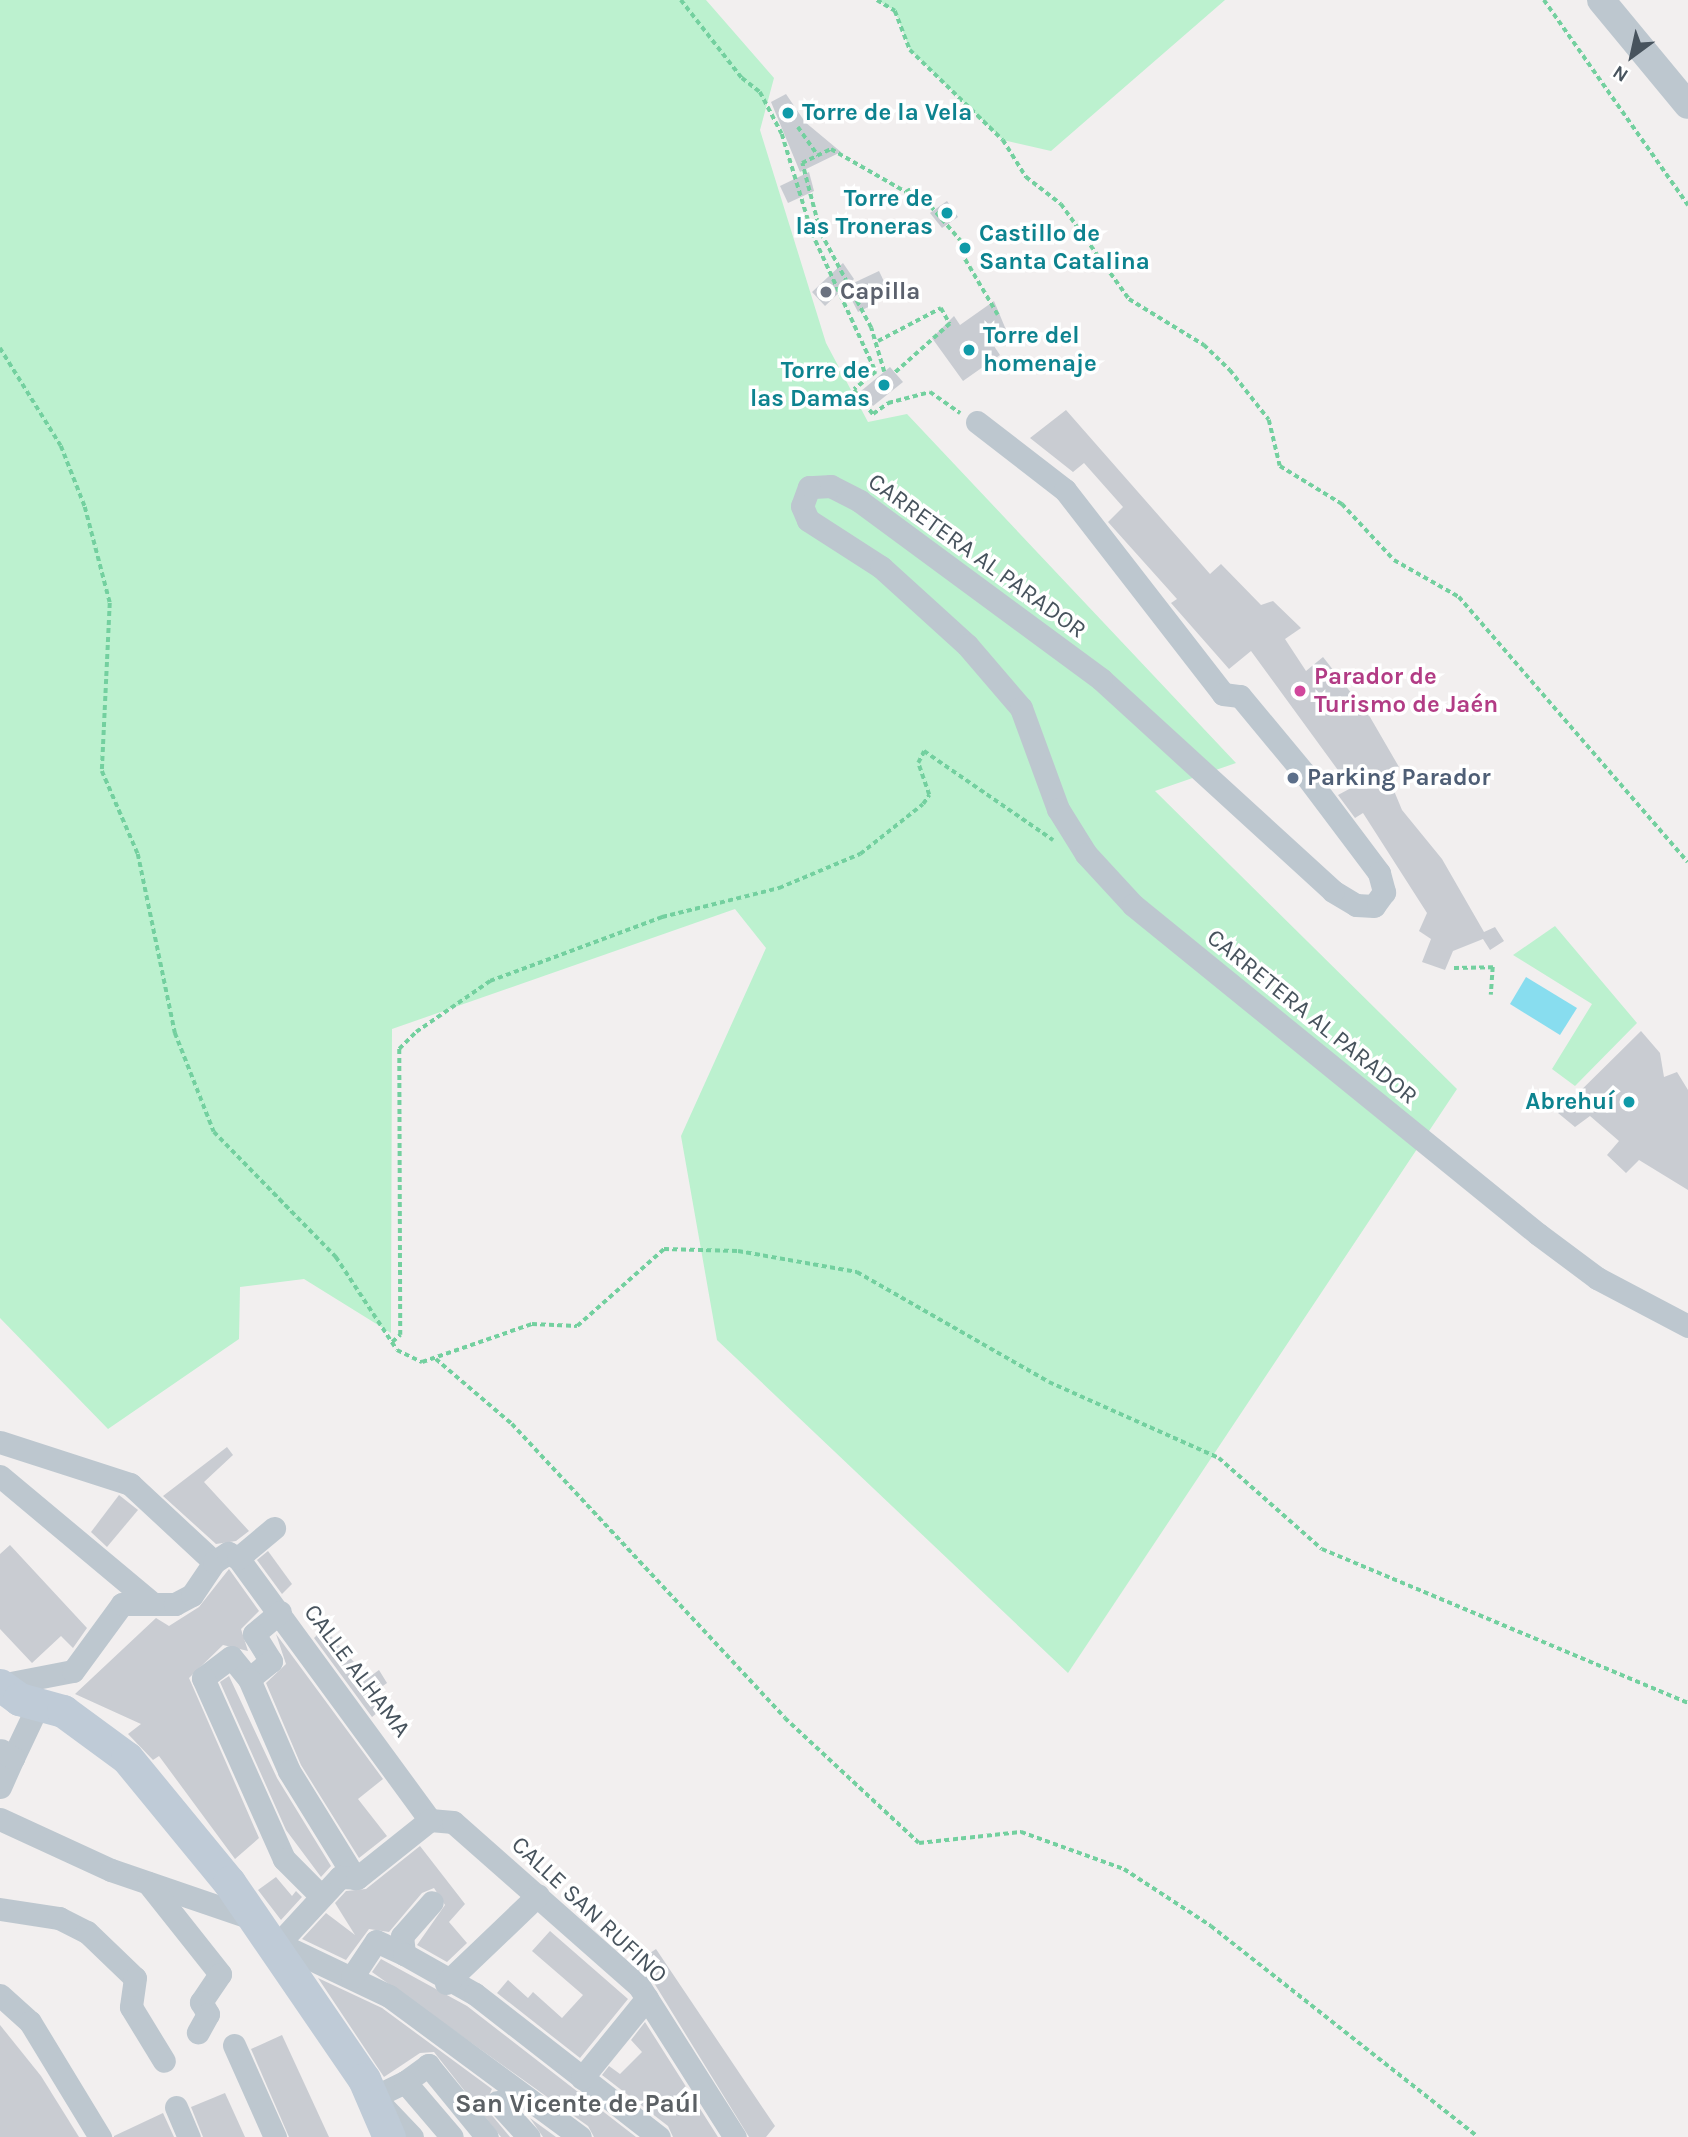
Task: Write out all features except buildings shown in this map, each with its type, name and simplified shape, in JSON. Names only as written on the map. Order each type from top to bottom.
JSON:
[{"type":"main road","points":[[0,1685],[103,1735],[127,1758],[264,1932],[374,2097],[389,2137]]},
{"type":"street","points":[[1601,0],[1688,105]]},
{"type":"street","name":"CARRETERA AL PARADOR","points":[[977,422],[1065,490],[1223,694],[1240,695],[1304,773],[1373,865],[1384,892],[1370,908],[1346,901],[1101,679],[860,500],[831,486],[809,487],[802,506],[808,520],[881,567],[967,645],[1021,708],[1058,809],[1076,837],[1133,905],[1538,1234],[1597,1278],[1688,1326]]},
{"type":"street","points":[[0,1441],[130,1484],[214,1562]]},
{"type":"street","points":[[0,1476],[153,1604]]},
{"type":"street","points":[[0,1685],[73,1671],[122,1604],[153,1604],[192,1595],[214,1562],[228,1553],[238,1558],[274,1528]]},
{"type":"street","name":"CALLE ALHAMA","points":[[238,1558],[430,1820]]},
{"type":"street","points":[[249,1679],[271,1661],[254,1634],[280,1612]]},
{"type":"street","points":[[320,1895],[284,1858],[203,1678],[231,1657],[249,1679],[289,1771],[355,1878]]},
{"type":"street","points":[[0,1787],[7,1754],[39,1703]]},
{"type":"street","points":[[0,1819],[264,1932],[389,1996],[580,2137]]},
{"type":"street","points":[[264,1932],[320,1895],[340,1877],[355,1878],[430,1820]]},
{"type":"street","name":"CALLE SAN RUFINO","points":[[430,1820],[453,1822],[538,1895],[647,1998],[735,2137]]},
{"type":"street","points":[[148,1883],[220,1974],[201,2001],[208,2014],[198,2032]]},
{"type":"street","points":[[446,1983],[538,1895]]},
{"type":"street","points":[[404,1954],[402,1936],[432,1902]]},
{"type":"street","points":[[0,1909],[59,1918],[87,1932],[135,1978],[131,2007],[164,2061]]},
{"type":"street","points":[[352,1977],[376,1941],[404,1954],[446,1983],[475,1994],[659,2137]]},
{"type":"street","points":[[0,1995],[30,2022],[100,2137]]},
{"type":"street","points":[[582,2078],[647,1998]]},
{"type":"street","points":[[234,2045],[275,2137]]},
{"type":"street","points":[[412,2137],[374,2097],[405,2082],[428,2065],[487,2137]]},
{"type":"street","points":[[405,2082],[452,2137]]},
{"type":"street","points":[[497,2102],[529,2137]]},
{"type":"street","points":[[176,2107],[189,2137]]},
{"type":"path","points":[[681,0],[765,102],[804,193],[812,233],[876,372],[853,390],[873,414],[888,403],[930,392],[977,422]]},
{"type":"path","points":[[877,0],[895,10],[910,50],[1003,140],[1026,177],[1061,204],[1129,299],[1205,345],[1230,370],[1269,420],[1280,466],[1342,504],[1394,560],[1460,597],[1688,862]]},
{"type":"path","points":[[1544,0],[1688,205]]},
{"type":"path","points":[[798,127],[818,156]]},
{"type":"path","points":[[884,372],[871,328],[820,232],[802,163],[831,149],[906,192],[914,187],[967,248],[961,252],[998,315]]},
{"type":"path","points":[[878,341],[941,308],[950,324],[895,373]]},
{"type":"path","points":[[866,346],[873,343]]},
{"type":"path","points":[[0,348],[61,446],[85,507],[110,603],[102,771],[138,854],[175,1033],[214,1132],[336,1257],[392,1342],[422,1362],[532,1324],[577,1326],[664,1249],[738,1251],[857,1272],[1049,1382],[1219,1458],[1322,1549],[1688,1703]]},
{"type":"path","points":[[392,1342],[401,1335],[399,1049],[416,1032],[490,981],[662,917],[779,888],[860,854],[923,804],[929,795],[918,763],[924,751],[1047,841],[1076,837]]},
{"type":"path","points":[[1454,968],[1493,967],[1490,996]]},
{"type":"path","points":[[436,1359],[512,1424],[785,1718],[919,1843],[1021,1832],[1124,1869],[1211,1926],[1478,2137]]},
{"type":"green space","points":[[0,0],[706,0],[774,78],[760,130],[826,343],[868,422],[907,414],[1236,763],[1155,791],[1457,1089],[1068,1673],[717,1340],[681,1136],[766,948],[735,909],[392,1029],[391,1333],[304,1279],[240,1287],[239,1339],[108,1429],[0,1318]]},
{"type":"green space","points":[[877,0],[1225,0],[1051,151],[1003,140],[910,50],[895,11]]},
{"type":"green space","points":[[1555,926],[1637,1023],[1575,1086],[1552,1069],[1592,1004],[1513,955]]},
{"type":"water","points":[[1526,977],[1577,1008],[1560,1035],[1510,1004]]},
{"type":"place","name":"Torre de la Vela","points":[[788,113]]},
{"type":"place","name":"Torre de las Troneras","points":[[947,213]]},
{"type":"place","name":"Castillo de Santa Catalina","points":[[965,248]]},
{"type":"place","name":"Capilla","points":[[826,292]]},
{"type":"place","name":"Torre del homenaje","points":[[969,350]]},
{"type":"place","name":"Torre de las Damas","points":[[884,385]]},
{"type":"place","name":"Parador de Turismo de Jaén","points":[[1300,691]]},
{"type":"place","name":"Parking Parador","points":[[1293,778]]},
{"type":"place","name":"Abrehuí","points":[[1629,1102]]},
{"type":"district","name":"San Vicente de Paúl","points":[[577,2104]]}]
